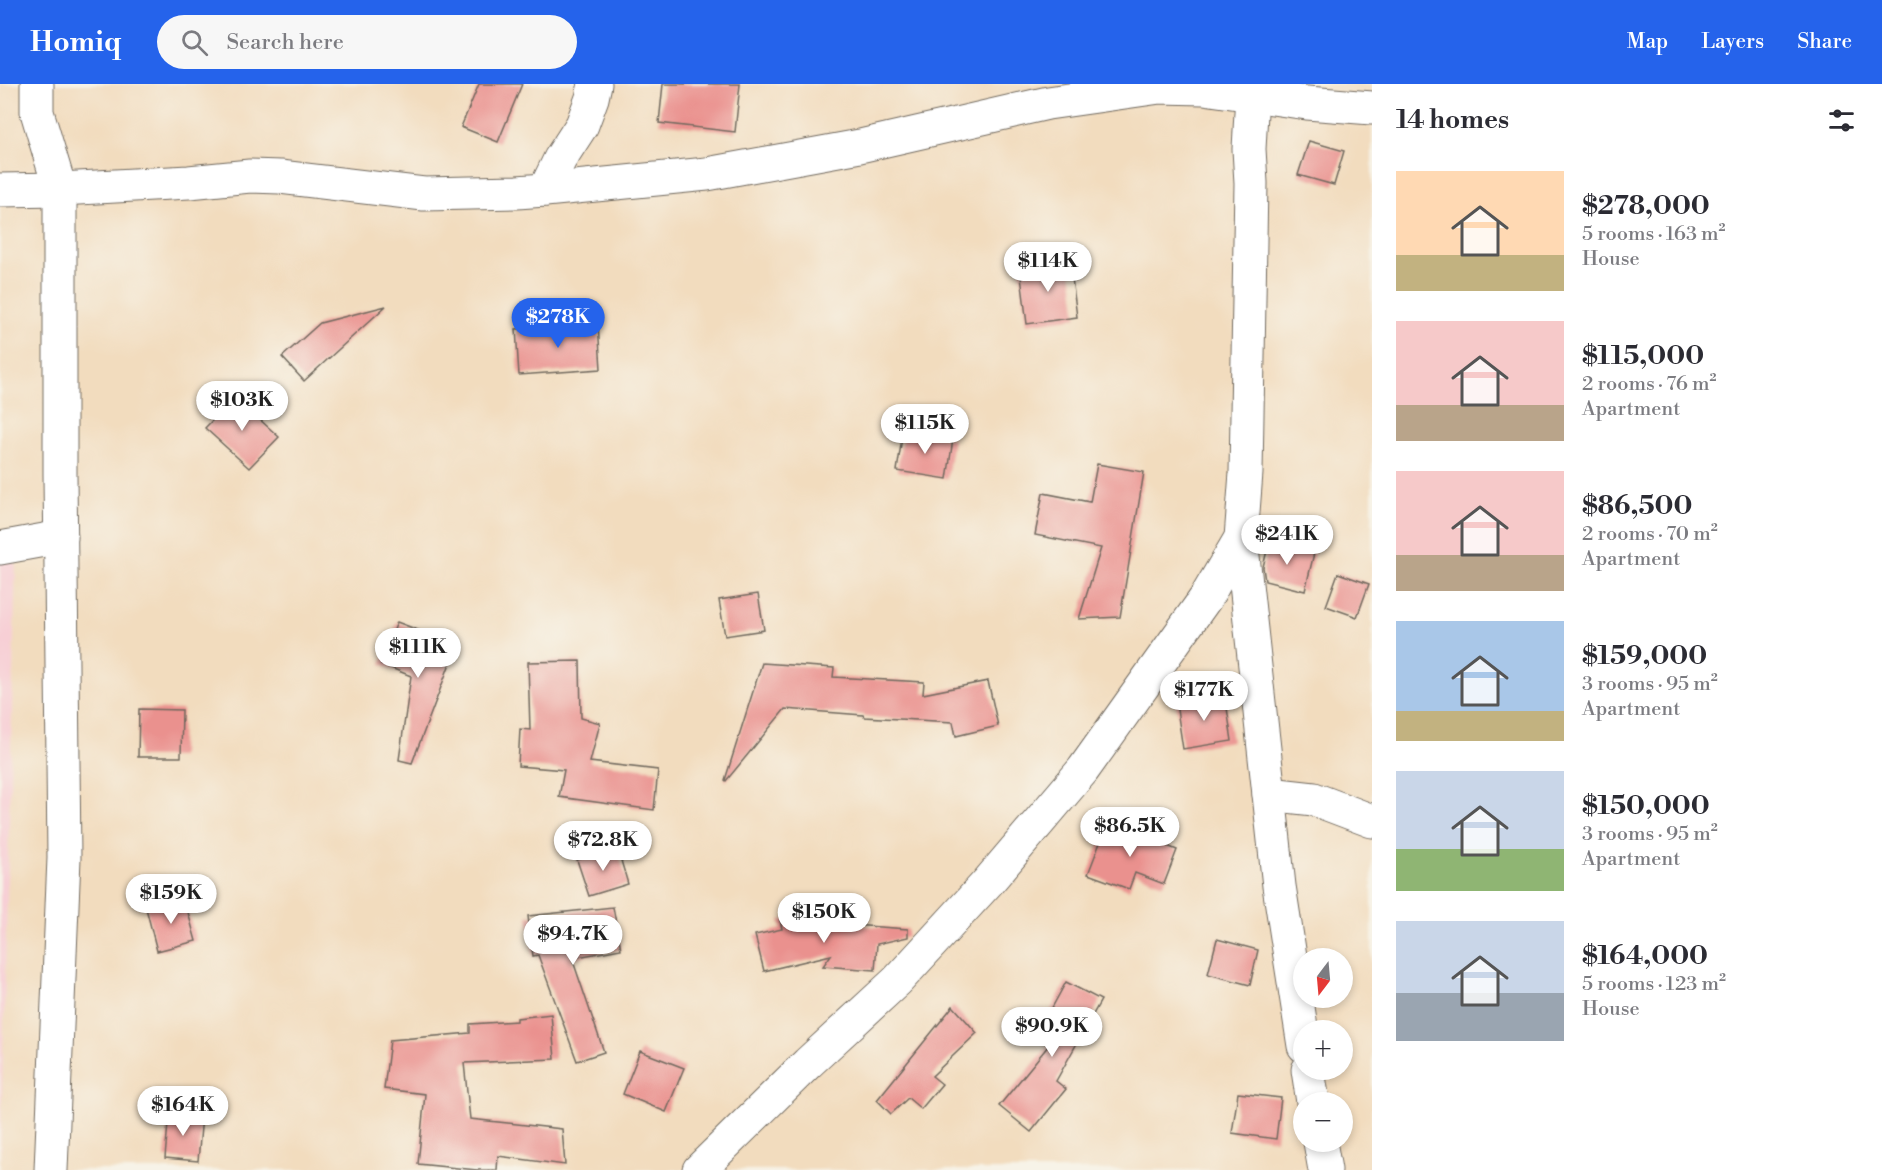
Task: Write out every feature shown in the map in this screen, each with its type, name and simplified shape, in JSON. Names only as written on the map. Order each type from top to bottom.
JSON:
[{"type":"street","points":[[13,84],[37,98],[60,189],[64,858],[51,1170]]},
{"type":"street","points":[[545,190],[560,159],[582,125],[595,84]]},
{"type":"street","points":[[0,190],[189,182],[250,176],[280,177],[424,194],[545,190],[707,174],[860,146],[1048,104],[1160,87],[1269,90],[1307,103],[1372,108]]},
{"type":"street","points":[[1269,90],[1249,149],[1251,183],[1246,473],[1241,538],[1279,886],[1300,1020]]},
{"type":"street","points":[[0,548],[61,537]]},
{"type":"street","points":[[699,1170],[808,1063],[897,981],[995,873],[1083,770],[1205,599],[1241,538]]},
{"type":"street","points":[[1269,794],[1314,799],[1372,821]]},
{"type":"street","points":[[1322,1152],[1325,1170]]},
{"type":"shaded area","points":[[16,557],[0,1170],[0,560]]},
{"type":"building","points":[[479,84],[522,84],[498,142],[461,127]]},
{"type":"building","points":[[663,84],[740,84],[735,132],[659,123]]},
{"type":"building","points":[[1309,141],[1344,151],[1334,185],[1298,175]]},
{"type":"building","points":[[1070,262],[1077,317],[1027,324],[1020,269]]},
{"type":"building","points":[[386,306],[304,381],[282,357],[320,323]]},
{"type":"building","points":[[598,324],[601,369],[519,375],[516,329]]},
{"type":"building","points":[[235,397],[279,437],[249,468],[205,428]]},
{"type":"building","points":[[903,431],[953,439],[947,479],[897,471]]},
{"type":"building","points":[[1097,464],[1144,472],[1120,617],[1079,619],[1101,548],[1035,535],[1043,493],[1090,502]]},
{"type":"building","points":[[1269,542],[1314,553],[1305,591],[1265,581],[1263,567]]},
{"type":"building","points":[[1338,573],[1369,584],[1357,617],[1326,606]]},
{"type":"building","points":[[758,594],[764,630],[725,636],[719,600]]},
{"type":"building","points":[[397,622],[457,645],[412,763],[399,760],[411,676],[381,664]]},
{"type":"building","points":[[580,661],[581,718],[600,723],[590,762],[658,770],[654,810],[559,797],[564,770],[518,766],[520,729],[530,730],[528,662]]},
{"type":"building","points":[[762,663],[834,668],[833,677],[924,682],[923,694],[988,681],[998,726],[956,736],[953,722],[864,717],[863,715],[785,709],[726,781]]},
{"type":"building","points":[[1225,695],[1232,741],[1183,749],[1176,703]]},
{"type":"building","points":[[139,709],[182,710],[181,757],[138,757]]},
{"type":"building","points":[[1108,822],[1177,850],[1164,884],[1135,873],[1129,889],[1088,874]]},
{"type":"building","points":[[617,847],[628,884],[589,896],[577,860]]},
{"type":"building","points":[[184,898],[196,941],[157,951],[146,908]]},
{"type":"building","points":[[613,907],[621,949],[572,958],[604,1052],[577,1061],[538,955],[533,956],[528,916]]},
{"type":"building","points":[[780,920],[908,929],[908,937],[877,944],[875,970],[823,966],[831,955],[764,971],[755,935],[782,929]]},
{"type":"building","points":[[1217,939],[1258,950],[1250,985],[1208,974]]},
{"type":"building","points":[[1066,982],[1101,1000],[1056,1081],[1066,1089],[1031,1132],[999,1106],[1058,1034],[1042,1026]]},
{"type":"building","points":[[953,1006],[977,1033],[932,1076],[942,1084],[921,1109],[908,1098],[891,1114],[877,1100]]},
{"type":"building","points":[[551,1014],[555,1059],[464,1063],[470,1119],[562,1129],[565,1165],[498,1156],[497,1170],[418,1164],[425,1094],[384,1089],[390,1040],[470,1033],[470,1024],[517,1021],[517,1018]]},
{"type":"building","points":[[640,1051],[684,1068],[666,1112],[623,1094]]},
{"type":"building","points":[[1238,1093],[1281,1098],[1276,1139],[1232,1133]]},
{"type":"building","points":[[169,1112],[202,1116],[198,1161],[165,1158]]}]
